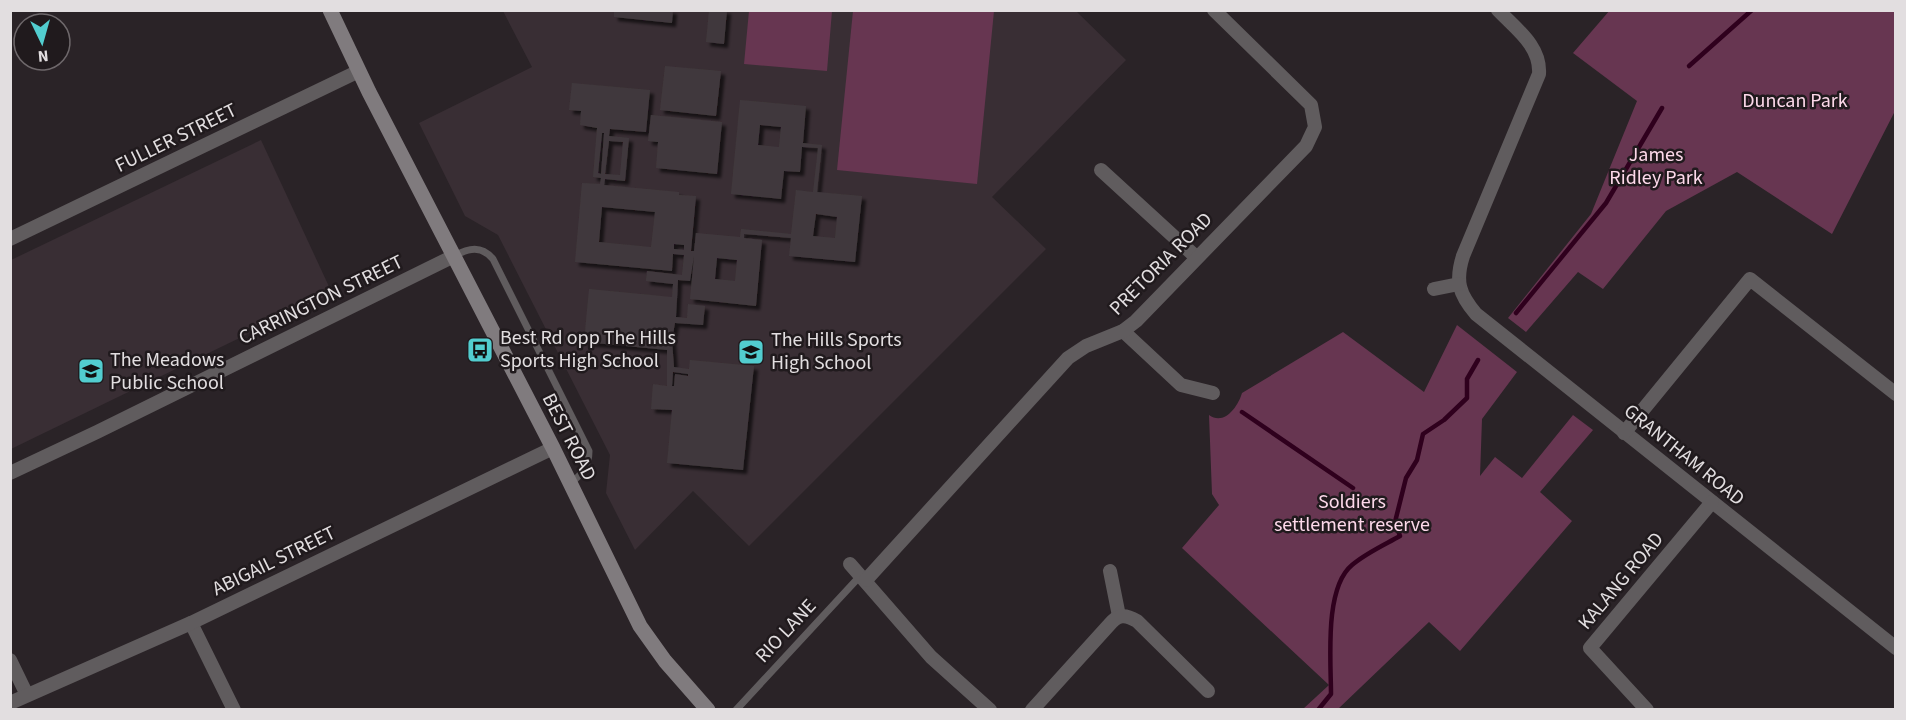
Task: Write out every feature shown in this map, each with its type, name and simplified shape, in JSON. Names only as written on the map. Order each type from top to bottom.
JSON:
[{"type":"main road","name":"BEST ROAD","points":[[330,10],[359,71],[553,448],[640,626],[665,661],[708,710]]},
{"type":"street","name":"PRETORIA ROAD","points":[[863,577],[1072,354],[1123,331],[1136,321],[1306,146],[1316,127],[1311,105],[1214,10]]},
{"type":"street","points":[[1434,289],[1459,284],[1459,267],[1463,256],[1539,74],[1540,65],[1535,49],[1498,10]]},
{"type":"street","name":"FULLER STREET","points":[[10,239],[359,71]]},
{"type":"street","points":[[1101,171],[1196,257]]},
{"type":"street","name":"CARRINGTON STREET","points":[[10,473],[454,256]]},
{"type":"street","points":[[1624,433],[1750,279],[1896,394]]},
{"type":"street","name":"GRANTHAM ROAD","points":[[1459,284],[1465,302],[1476,314],[1896,648]]},
{"type":"street","points":[[1123,331],[1181,385],[1213,393]]},
{"type":"street","name":"ABIGAIL STREET","points":[[10,703],[191,623],[553,448]]},
{"type":"street","name":"KALANG ROAD","points":[[1647,710],[1590,648],[1712,502]]},
{"type":"street","points":[[850,564],[931,657],[990,710]]},
{"type":"street","points":[[1110,571],[1119,616]]},
{"type":"street","points":[[1032,710],[1119,616],[1137,621],[1208,691]]},
{"type":"street","points":[[191,623],[234,710]]},
{"type":"street","points":[[10,660],[27,695]]},
{"type":"lane","points":[[454,256],[466,249],[474,249],[482,250],[493,259],[583,436],[589,451],[589,460],[582,474],[569,484]]},
{"type":"lane","name":"RIO LANE","points":[[736,710],[863,577]]},
{"type":"shaded area","name":"The Hills Sports High School","points":[[503,11],[1076,11],[1126,60],[992,197],[1046,249],[749,546],[693,491],[635,550],[606,493],[610,455],[498,235],[465,216],[419,123],[532,67]]},
{"type":"shaded area","name":"The Meadows Public School","points":[[261,140],[332,293],[11,449],[11,260]]},
{"type":"green space","name":"Duncan Park","points":[[1610,10],[1895,11],[1895,111],[1832,234],[1737,172],[1666,211],[1603,289],[1578,272],[1526,332],[1508,318],[1591,214],[1637,101],[1573,53]]},
{"type":"green space","points":[[749,11],[832,11],[827,71],[744,64]]},
{"type":"green space","points":[[853,11],[994,11],[977,184],[837,170]]},
{"type":"green space","name":"Soldiers settlement reserve","points":[[1457,325],[1517,372],[1482,419],[1480,476],[1495,457],[1522,478],[1573,415],[1593,430],[1540,492],[1572,521],[1460,651],[1429,622],[1338,709],[1303,709],[1329,685],[1182,548],[1219,505],[1212,494],[1209,415],[1215,418],[1225,417],[1234,409],[1242,393],[1343,332],[1424,392]]},
{"type":"building","points":[[614,10],[673,10],[672,23],[614,17]]},
{"type":"building","points":[[709,10],[727,10],[724,44],[706,42]]},
{"type":"building","points":[[665,66],[721,71],[716,116],[660,110]]},
{"type":"building","points":[[572,83],[650,90],[646,132],[610,129],[609,136],[629,138],[625,181],[605,179],[604,185],[679,192],[679,195],[696,196],[691,251],[694,251],[696,233],[740,237],[741,229],[791,234],[796,190],[813,192],[818,148],[802,147],[800,172],[784,171],[781,199],[731,194],[740,100],[806,106],[803,143],[822,145],[817,192],[862,196],[855,262],[789,256],[791,238],[744,234],[744,238],[762,240],[756,306],[690,299],[694,256],[690,281],[678,280],[676,317],[687,318],[688,304],[705,306],[703,325],[675,323],[672,340],[674,367],[689,369],[690,360],[754,366],[743,470],[667,463],[672,410],[651,409],[653,384],[667,386],[667,350],[584,342],[589,289],[672,297],[673,284],[646,281],[647,271],[682,275],[684,255],[673,254],[672,271],[575,262],[582,183],[600,184],[601,178],[593,177],[597,128],[580,125],[581,111],[569,110]],"holes":[[[760,125],[781,127],[779,147],[758,145]],[[602,133],[604,133],[601,174],[598,173]],[[609,141],[623,142],[620,175],[605,174]],[[602,207],[655,212],[651,247],[599,242]],[[816,214],[837,217],[835,238],[813,236]],[[674,244],[684,245],[684,250],[674,249]],[[717,258],[737,260],[735,281],[715,279]],[[673,372],[688,374],[688,376],[675,374],[674,386],[672,386]]]},
{"type":"building","points":[[651,115],[722,122],[717,174],[656,168],[658,142],[648,141]]},
{"type":"waterway","points":[[1689,66],[1752,10]]},
{"type":"waterway","points":[[1516,313],[1606,203],[1662,108]]},
{"type":"waterway","points":[[1318,710],[1331,694],[1331,626],[1337,590],[1343,576],[1363,557],[1400,536],[1395,522],[1406,478],[1417,460],[1423,434],[1444,420],[1467,398],[1467,379],[1478,360]]},
{"type":"waterway","points":[[1242,412],[1353,488]]},
{"type":"place","name":"Best Rd opp The Hills Sports High School","points":[[480,350]]},
{"type":"place","name":"The Hills Sports High School","points":[[751,352]]},
{"type":"place","name":"The Meadows Public School","points":[[91,371]]},
{"type":"park label","name":"James Ridley Park","points":[[1656,166]]}]
